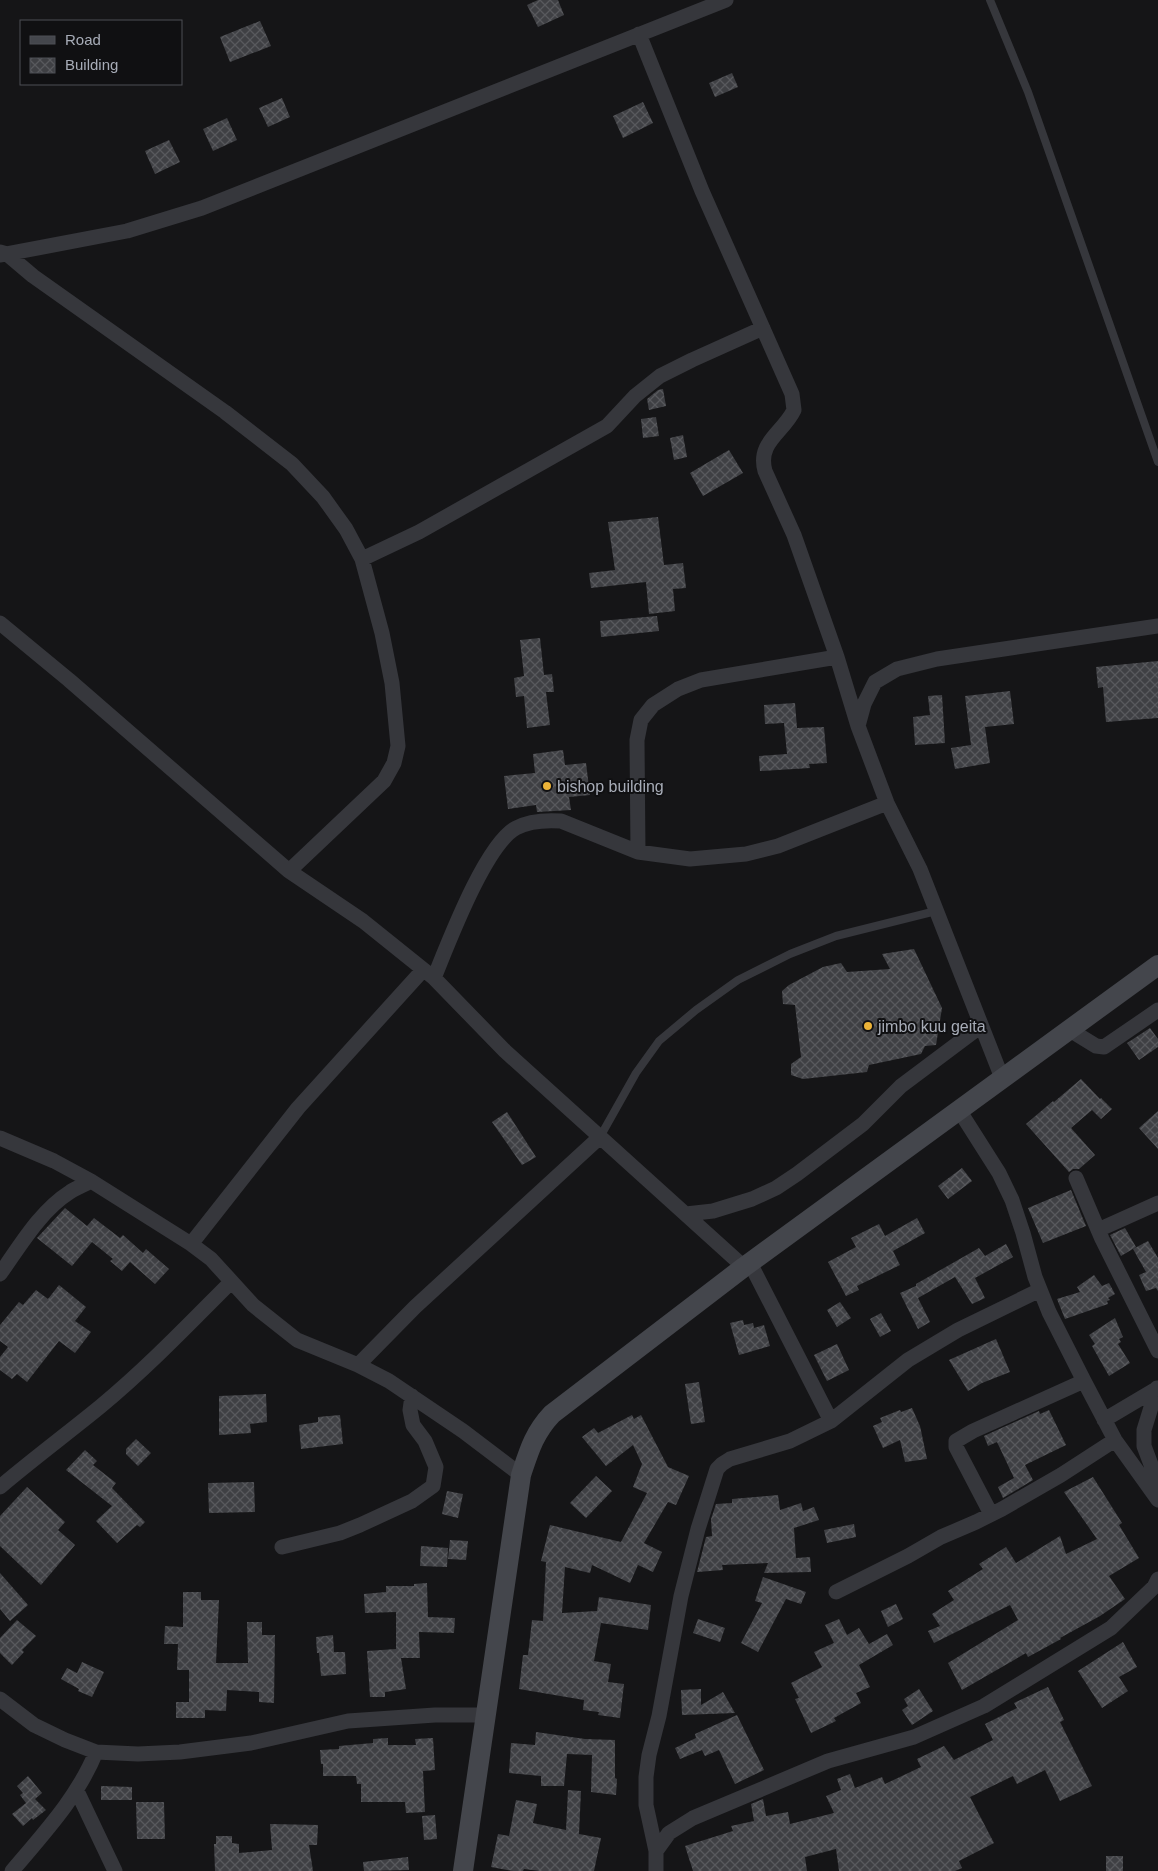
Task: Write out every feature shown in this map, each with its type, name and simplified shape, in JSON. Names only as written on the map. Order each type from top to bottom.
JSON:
[{"type":"street","points":[[2,254],[127,231],[202,208],[726,0]]},
{"type":"street","points":[[639,34],[702,191],[792,394],[794,410],[764,449],[762,462],[794,535],[837,656],[858,726],[887,803],[920,869],[1002,1078]]},
{"type":"street","points":[[2,254],[225,412],[292,464],[323,497],[346,529],[362,559],[382,633],[392,682],[398,746],[394,763],[384,781],[289,871]]},
{"type":"street","points":[[362,559],[427,528],[607,426],[635,396],[660,376],[763,328]]},
{"type":"street","points":[[0,623],[69,680],[289,871],[363,921],[429,974],[505,1051],[686,1214],[747,1265],[831,1421]]},
{"type":"street","points":[[858,726],[864,704],[875,682],[897,669],[938,659],[1158,626]]},
{"type":"street","points":[[638,852],[637,740],[641,720],[652,705],[678,689],[701,680],[837,656]]},
{"type":"street","points":[[191,1244],[298,1108],[429,974],[475,884],[502,841],[515,828],[534,822],[561,821],[638,852],[690,859],[746,854],[778,846],[887,803]]},
{"type":"street","points":[[463,1871],[521,1475],[533,1440],[541,1426],[552,1414],[747,1265],[1158,965]]},
{"type":"street","points":[[1070,1030],[1096,1046],[1104,1047],[1158,1010]]},
{"type":"street","points":[[686,1214],[713,1211],[752,1199],[776,1188],[863,1124],[901,1086],[981,1026]]},
{"type":"street","points":[[959,1110],[999,1173],[1012,1200],[1035,1278],[1084,1381],[1115,1440],[1158,1500]]},
{"type":"street","points":[[358,1365],[415,1307],[600,1137]]},
{"type":"street","points":[[0,1138],[54,1162],[191,1244],[210,1259],[253,1305],[297,1340],[358,1365],[389,1381],[463,1431],[521,1475]]},
{"type":"street","points":[[1076,1178],[1098,1230],[1158,1351]]},
{"type":"street","points":[[0,1274],[33,1228],[52,1206],[69,1192],[90,1182]]},
{"type":"street","points":[[1098,1230],[1158,1203]]},
{"type":"street","points":[[0,1487],[36,1456],[102,1405],[231,1282]]},
{"type":"street","points":[[656,1871],[656,1851],[650,1832],[646,1804],[646,1777],[649,1755],[659,1716],[681,1596],[696,1537],[717,1469],[730,1459],[790,1441],[831,1421],[908,1360],[958,1330],[1040,1290]]},
{"type":"street","points":[[991,1514],[958,1451],[956,1441],[973,1431],[1084,1381]]},
{"type":"street","points":[[1104,1420],[1158,1388]]},
{"type":"street","points":[[1158,1388],[1144,1430],[1144,1446],[1158,1483]]},
{"type":"street","points":[[282,1547],[340,1533],[360,1525],[412,1501],[433,1486],[436,1468],[425,1441],[413,1425],[410,1410],[412,1396]]},
{"type":"street","points":[[836,1592],[908,1556],[941,1537],[991,1514],[1061,1475],[1115,1440]]},
{"type":"street","points":[[656,1851],[669,1833],[693,1818],[828,1760],[914,1737],[984,1706],[1110,1628],[1154,1587],[1158,1580]]},
{"type":"street","points":[[0,1699],[34,1725],[65,1740],[96,1752],[138,1754],[180,1752],[251,1743],[348,1721],[434,1715],[486,1715]]},
{"type":"street","points":[[12,1871],[77,1790],[88,1773],[96,1752]]},
{"type":"street","points":[[77,1790],[115,1871]]},
{"type":"lane","points":[[990,0],[1028,92],[1158,462]]},
{"type":"lane","points":[[600,1137],[636,1073],[659,1041],[696,1010],[738,980],[790,954],[836,936],[936,911]]},
{"type":"building","points":[[538,0],[558,0],[564,15],[538,27],[527,5]]},
{"type":"building","points":[[260,21],[271,46],[230,62],[220,37]]},
{"type":"building","points":[[732,73],[738,87],[715,97],[709,83]]},
{"type":"building","points":[[282,98],[290,117],[268,127],[259,108]]},
{"type":"building","points":[[643,102],[653,123],[623,138],[613,116]]},
{"type":"building","points":[[227,118],[237,140],[213,151],[203,129]]},
{"type":"building","points":[[169,140],[180,162],[155,174],[145,151]]},
{"type":"building","points":[[663,389],[666,406],[649,410],[647,399],[658,390]]},
{"type":"building","points":[[656,417],[659,436],[643,438],[641,419]]},
{"type":"building","points":[[683,435],[687,457],[674,460],[670,438]]},
{"type":"building","points":[[729,450],[743,473],[703,496],[690,473]]},
{"type":"building","points":[[658,517],[664,565],[683,563],[686,588],[673,589],[675,611],[649,614],[646,582],[591,588],[589,573],[615,570],[608,522]]},
{"type":"building","points":[[657,616],[659,631],[601,637],[600,621]]},
{"type":"building","points":[[540,638],[544,675],[552,674],[554,692],[546,692],[550,725],[527,728],[524,696],[516,697],[514,678],[524,676],[520,640]]},
{"type":"building","points":[[1158,661],[1158,718],[1106,722],[1103,687],[1098,688],[1096,667]]},
{"type":"building","points":[[1010,691],[1014,724],[985,727],[990,763],[955,769],[951,748],[971,745],[965,696]]},
{"type":"building","points":[[942,695],[945,743],[915,745],[913,717],[930,715],[928,696]]},
{"type":"building","points":[[795,703],[797,728],[824,727],[827,763],[809,764],[810,768],[760,771],[759,756],[787,754],[784,723],[765,724],[764,705]]},
{"type":"building","name":"bishop building","points":[[563,750],[565,765],[586,763],[590,795],[569,797],[571,810],[537,812],[536,805],[508,809],[504,776],[535,773],[533,754]]},
{"type":"building","name":"jimbo kuu geita","points":[[914,949],[942,1008],[936,1045],[925,1046],[921,1054],[869,1065],[867,1072],[803,1079],[791,1075],[791,1064],[801,1057],[795,1005],[783,1004],[782,991],[789,985],[823,967],[841,963],[847,972],[890,969],[882,954]]},
{"type":"building","points":[[1150,1028],[1158,1039],[1158,1047],[1139,1060],[1127,1043]]},
{"type":"building","points":[[1081,1079],[1112,1109],[1101,1119],[1092,1110],[1071,1128],[1095,1155],[1079,1169],[1073,1169],[1069,1172],[1026,1124]]},
{"type":"building","points":[[1158,1111],[1158,1149],[1139,1128]]},
{"type":"building","points":[[507,1112],[536,1157],[522,1165],[492,1122]]},
{"type":"building","points":[[962,1168],[972,1181],[948,1199],[938,1186]]},
{"type":"building","points":[[1071,1190],[1086,1226],[1043,1243],[1028,1208]]},
{"type":"building","points":[[65,1208],[87,1226],[94,1218],[120,1238],[123,1235],[143,1253],[146,1249],[169,1269],[155,1284],[130,1262],[122,1271],[110,1261],[113,1259],[92,1242],[72,1266],[37,1238]]},
{"type":"building","points":[[917,1218],[925,1233],[893,1251],[900,1265],[857,1286],[859,1290],[846,1296],[828,1262],[856,1247],[851,1238],[879,1224],[885,1236]]},
{"type":"building","points":[[1125,1228],[1136,1247],[1121,1256],[1110,1235]]},
{"type":"building","points":[[1148,1241],[1158,1258],[1158,1291],[1156,1288],[1146,1291],[1139,1275],[1146,1272],[1133,1249]]},
{"type":"building","points":[[1006,1244],[1013,1257],[975,1278],[985,1298],[972,1304],[955,1277],[918,1298],[930,1322],[918,1329],[900,1293],[916,1286],[916,1284],[979,1248],[985,1256]]},
{"type":"building","points":[[1094,1275],[1102,1286],[1109,1283],[1115,1294],[1108,1298],[1110,1300],[1107,1301],[1108,1304],[1065,1319],[1057,1299],[1080,1292],[1077,1287]]},
{"type":"building","points":[[59,1285],[86,1307],[75,1321],[91,1332],[75,1353],[59,1341],[27,1382],[17,1374],[12,1379],[0,1370],[0,1357],[8,1347],[0,1341],[0,1325],[19,1302],[23,1305],[36,1290],[48,1299]]},
{"type":"building","points":[[840,1302],[851,1318],[837,1327],[827,1310]]},
{"type":"building","points":[[881,1313],[891,1331],[880,1337],[870,1319]]},
{"type":"building","points":[[1115,1318],[1123,1337],[1119,1339],[1121,1342],[1118,1344],[1130,1363],[1109,1376],[1092,1346],[1095,1344],[1089,1335]]},
{"type":"building","points":[[743,1320],[744,1325],[753,1323],[754,1328],[764,1325],[770,1346],[739,1355],[730,1323]]},
{"type":"building","points":[[996,1339],[1010,1372],[982,1383],[968,1391],[949,1360]]},
{"type":"building","points":[[837,1344],[849,1370],[827,1381],[814,1355]]},
{"type":"building","points":[[699,1382],[705,1422],[691,1424],[685,1384]]},
{"type":"building","points":[[266,1394],[267,1422],[250,1424],[251,1433],[219,1435],[219,1396]]},
{"type":"building","points":[[912,1408],[920,1426],[927,1459],[905,1462],[900,1440],[883,1448],[873,1426],[882,1422],[880,1418],[900,1410],[901,1412]]},
{"type":"building","points":[[1049,1410],[1066,1445],[1025,1465],[1033,1480],[1003,1498],[998,1487],[1014,1478],[997,1442],[988,1446],[984,1436],[1039,1411],[1040,1414]]},
{"type":"building","points":[[340,1415],[343,1444],[301,1449],[299,1425],[318,1422],[318,1417]]},
{"type":"building","points":[[632,1415],[634,1419],[641,1415],[668,1467],[689,1476],[676,1505],[668,1502],[644,1543],[662,1552],[653,1572],[638,1565],[630,1583],[592,1565],[590,1573],[565,1567],[562,1613],[597,1611],[599,1597],[651,1605],[648,1630],[601,1623],[594,1661],[611,1664],[608,1682],[624,1684],[620,1718],[598,1715],[599,1712],[583,1710],[584,1700],[519,1689],[523,1655],[528,1655],[532,1620],[543,1621],[546,1562],[541,1561],[550,1525],[621,1542],[647,1493],[633,1487],[642,1464],[633,1445],[606,1466],[582,1437],[594,1428],[598,1433]]},
{"type":"building","points":[[136,1439],[151,1453],[138,1466],[126,1454],[126,1449]]},
{"type":"building","points":[[85,1450],[97,1461],[93,1465],[116,1483],[112,1488],[145,1522],[140,1527],[137,1525],[117,1543],[96,1521],[112,1506],[66,1470]]},
{"type":"building","points":[[596,1476],[612,1491],[586,1518],[570,1503]]},
{"type":"building","points":[[1093,1477],[1122,1523],[1119,1525],[1139,1558],[1109,1576],[1125,1599],[1061,1639],[1028,1657],[1026,1653],[962,1690],[948,1663],[1018,1620],[1010,1605],[934,1643],[928,1631],[940,1626],[932,1614],[954,1600],[948,1591],[983,1569],[979,1564],[1006,1547],[1016,1563],[1060,1536],[1066,1554],[1097,1539],[1064,1492]]},
{"type":"building","points":[[254,1482],[255,1512],[209,1513],[208,1483]]},
{"type":"building","points":[[27,1487],[65,1522],[58,1530],[75,1545],[41,1585],[0,1546],[0,1516]]},
{"type":"building","points":[[447,1491],[463,1494],[458,1518],[442,1514]]},
{"type":"building","points":[[778,1495],[780,1510],[801,1503],[803,1511],[814,1507],[819,1520],[794,1528],[796,1558],[810,1557],[811,1572],[764,1573],[768,1563],[722,1565],[723,1570],[697,1572],[706,1537],[712,1536],[711,1519],[716,1504],[732,1503],[732,1499]]},
{"type":"building","points":[[854,1524],[856,1537],[827,1543],[824,1530]]},
{"type":"building","points":[[450,1540],[468,1541],[466,1560],[448,1559]]},
{"type":"building","points":[[421,1546],[448,1548],[447,1567],[420,1566]]},
{"type":"building","points":[[0,1573],[28,1605],[10,1621],[0,1609]]},
{"type":"building","points":[[763,1577],[806,1592],[801,1604],[786,1599],[758,1652],[741,1643],[762,1603],[755,1601]]},
{"type":"building","points":[[427,1583],[428,1617],[455,1618],[454,1633],[419,1632],[420,1658],[401,1658],[406,1689],[385,1692],[385,1697],[370,1697],[367,1651],[396,1649],[396,1612],[365,1613],[364,1594],[386,1592],[386,1586],[414,1586],[414,1584]]},
{"type":"building","points":[[183,1592],[201,1592],[201,1600],[219,1600],[216,1663],[248,1663],[247,1622],[262,1622],[262,1635],[275,1635],[274,1703],[259,1702],[259,1692],[227,1690],[226,1711],[205,1710],[205,1718],[176,1718],[176,1702],[189,1702],[189,1670],[177,1670],[178,1644],[164,1644],[165,1626],[183,1627]]},
{"type":"building","points":[[896,1604],[903,1619],[888,1627],[881,1611]]},
{"type":"building","points":[[698,1619],[725,1628],[720,1642],[693,1633]]},
{"type":"building","points":[[839,1619],[847,1635],[859,1628],[869,1644],[887,1634],[893,1645],[859,1665],[870,1687],[856,1693],[861,1703],[834,1718],[836,1721],[811,1733],[795,1699],[799,1698],[791,1683],[822,1667],[814,1652],[834,1643],[825,1625]]},
{"type":"building","points":[[17,1620],[36,1636],[22,1650],[24,1652],[12,1665],[0,1653],[0,1638]]},
{"type":"building","points":[[333,1635],[334,1652],[345,1652],[346,1674],[321,1676],[316,1637]]},
{"type":"building","points":[[1123,1642],[1137,1667],[1119,1677],[1128,1691],[1102,1708],[1078,1671]]},
{"type":"building","points":[[82,1662],[104,1672],[92,1697],[78,1691],[79,1689],[61,1679],[67,1668],[77,1673]]},
{"type":"building","points":[[1048,1687],[1064,1720],[1060,1722],[1092,1786],[1060,1801],[1045,1770],[1017,1784],[1013,1776],[970,1797],[994,1843],[959,1861],[962,1868],[955,1871],[839,1871],[836,1849],[805,1857],[807,1871],[693,1871],[685,1846],[733,1831],[731,1826],[754,1821],[751,1804],[763,1799],[766,1816],[788,1812],[790,1824],[834,1813],[826,1796],[841,1790],[837,1779],[850,1774],[855,1788],[882,1777],[885,1784],[921,1767],[917,1759],[944,1746],[954,1760],[993,1740],[985,1724],[1017,1708],[1014,1703]]},
{"type":"building","points":[[701,1689],[701,1705],[723,1692],[735,1713],[682,1715],[681,1690]]},
{"type":"building","points":[[919,1689],[933,1711],[912,1725],[902,1710],[908,1706],[904,1699]]},
{"type":"building","points":[[737,1715],[764,1770],[735,1784],[719,1750],[705,1756],[702,1750],[680,1759],[675,1748],[696,1738],[695,1734]]},
{"type":"building","points":[[536,1732],[585,1739],[615,1740],[616,1795],[591,1792],[592,1755],[567,1754],[564,1786],[541,1786],[541,1776],[509,1773],[511,1743],[535,1745]]},
{"type":"building","points":[[388,1738],[388,1745],[416,1745],[415,1739],[433,1738],[435,1770],[423,1771],[425,1812],[406,1813],[405,1802],[361,1802],[361,1784],[357,1784],[356,1776],[323,1776],[320,1750],[373,1743],[373,1739]]},
{"type":"building","points":[[28,1776],[42,1793],[35,1799],[46,1810],[23,1826],[12,1814],[26,1803],[20,1795],[23,1793],[17,1786]]},
{"type":"building","points":[[101,1786],[132,1787],[132,1800],[101,1800]]},
{"type":"building","points":[[568,1790],[581,1791],[579,1834],[601,1838],[594,1871],[540,1871],[524,1869],[523,1871],[513,1871],[491,1867],[498,1834],[509,1836],[516,1800],[537,1804],[533,1823],[566,1830]]},
{"type":"building","points":[[136,1802],[164,1802],[165,1839],[137,1839]]},
{"type":"building","points":[[435,1815],[437,1839],[424,1840],[422,1816]]},
{"type":"building","points":[[270,1824],[318,1825],[317,1845],[309,1845],[313,1871],[215,1871],[214,1844],[216,1844],[216,1836],[232,1836],[232,1843],[239,1844],[239,1853],[272,1850]]},
{"type":"building","points":[[1106,1856],[1123,1856],[1123,1871],[1106,1871]]},
{"type":"building","points":[[408,1857],[409,1870],[364,1871],[363,1862]]},
{"type":"place","name":"bishop building","points":[[547,786]]},
{"type":"place","name":"jimbo kuu geita","points":[[868,1026]]}]
